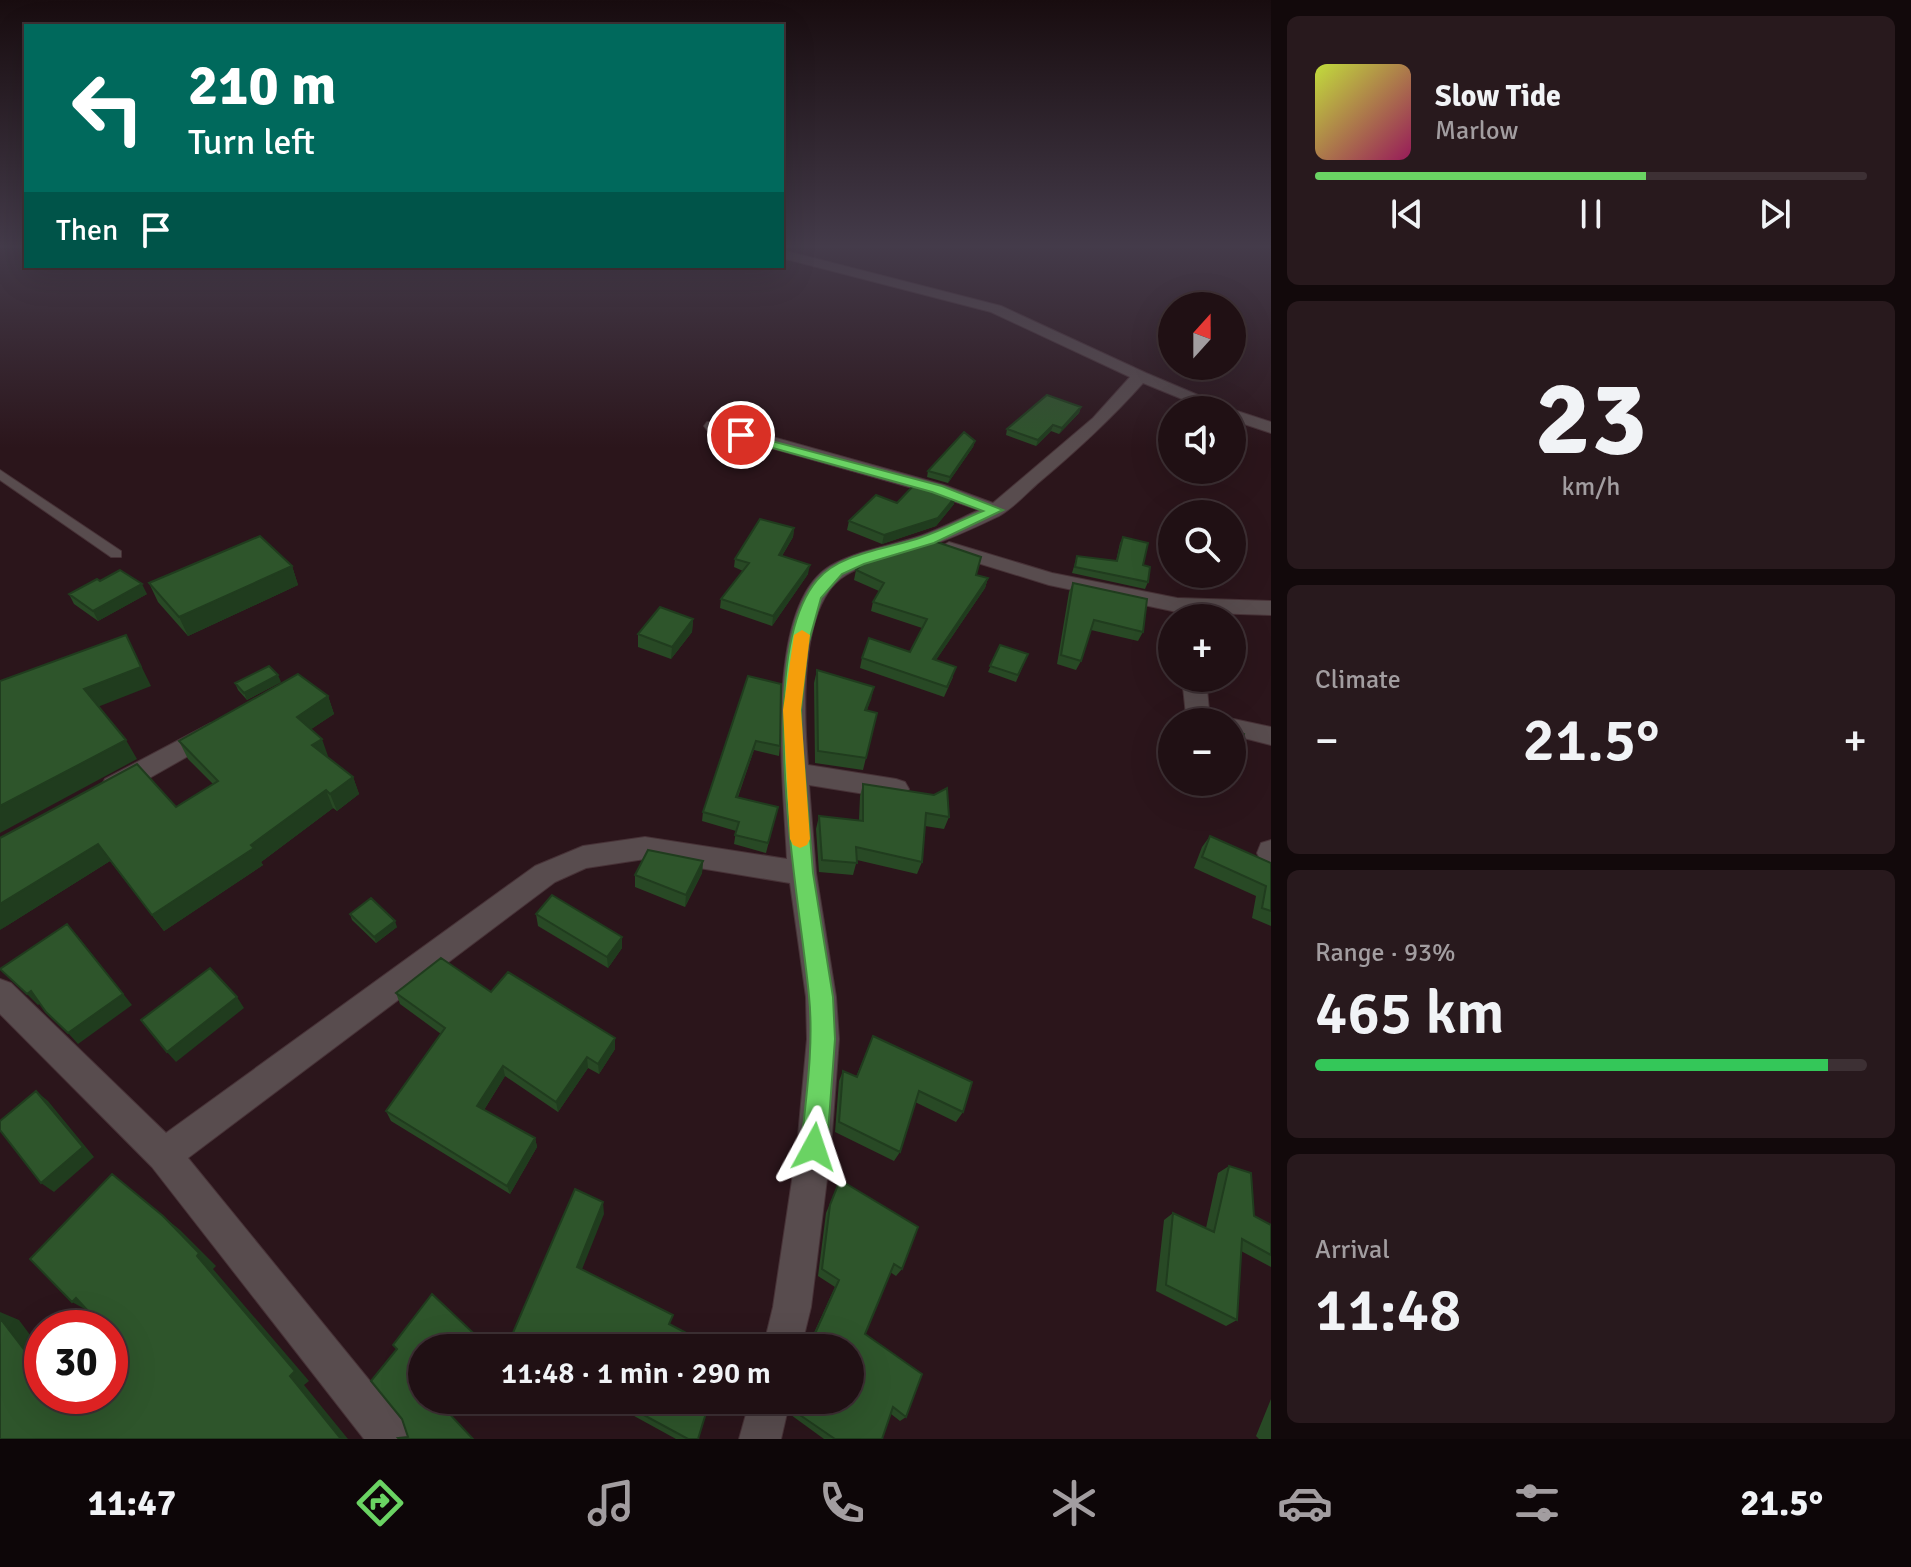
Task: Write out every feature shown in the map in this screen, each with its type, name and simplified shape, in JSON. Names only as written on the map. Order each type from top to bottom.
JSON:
[{"type":"street","points":[[1006,313],[1189,396]]},
{"type":"street","points":[[785,1334],[792,1307],[814,1147],[823,1039],[821,997],[802,873],[792,710],[799,645],[813,598],[823,582],[837,571],[858,561],[928,540],[996,510],[1099,422],[1140,376]]},
{"type":"street","points":[[1246,419],[1271,428]]},
{"type":"street","points":[[713,426],[937,489],[996,510]]},
{"type":"street","points":[[928,540],[1049,579],[1158,604]]},
{"type":"street","points":[[1246,609],[1271,608]]},
{"type":"street","points":[[97,795],[237,718]]},
{"type":"street","points":[[1246,730],[1271,736]]},
{"type":"street","points":[[796,773],[915,792]]},
{"type":"street","points":[[164,1155],[545,874],[583,857],[645,848],[802,873]]},
{"type":"street","points":[[0,993],[164,1155],[390,1439]]},
{"type":"street","points":[[760,1439],[766,1414]]},
{"type":"lane","points":[[0,474],[116,554]]},
{"type":"building","points":[[1047,395],[1081,407],[1062,428],[1053,425],[1038,440],[1007,429]]},
{"type":"building","points":[[964,432],[975,441],[950,477],[928,471]]},
{"type":"building","points":[[916,483],[956,496],[938,518],[884,535],[849,521],[876,495],[897,503]]},
{"type":"building","points":[[760,519],[794,528],[779,555],[810,565],[773,616],[721,599],[749,563],[735,559]]},
{"type":"building","points":[[260,536],[292,566],[179,617],[149,583]]},
{"type":"building","points":[[1123,537],[1148,543],[1143,565],[1150,567],[1148,582],[1075,567],[1077,556],[1117,561]]},
{"type":"building","points":[[931,540],[981,557],[976,575],[988,578],[933,659],[956,667],[947,687],[862,658],[869,638],[910,652],[927,619],[873,602],[884,583],[856,570],[869,558]]},
{"type":"building","points":[[120,570],[142,584],[93,611],[69,594],[97,579],[100,581]]},
{"type":"building","points":[[1073,583],[1147,599],[1143,632],[1094,620],[1081,661],[1061,655]]},
{"type":"building","points":[[660,607],[693,619],[672,647],[638,634]]},
{"type":"building","points":[[126,635],[141,667],[84,689],[126,740],[0,806],[0,681]]},
{"type":"building","points":[[1000,645],[1028,654],[1018,675],[990,666]]},
{"type":"building","points":[[269,666],[278,675],[244,693],[235,683]]},
{"type":"building","points":[[817,670],[874,687],[865,710],[877,713],[866,758],[818,751]]},
{"type":"building","points":[[298,674],[328,696],[297,717],[322,739],[312,745],[353,777],[330,794],[326,790],[251,845],[254,848],[152,915],[98,844],[0,904],[0,838],[137,764],[176,807],[218,781],[179,741]]},
{"type":"building","points":[[748,676],[781,684],[780,746],[756,741],[736,797],[778,807],[768,843],[735,835],[739,822],[703,812]]},
{"type":"building","points":[[863,784],[934,795],[947,788],[949,817],[926,813],[922,862],[856,847],[857,863],[822,860],[819,816],[863,821]]},
{"type":"building","points":[[1210,836],[1271,863],[1271,911],[1262,908],[1266,886],[1202,857]]},
{"type":"building","points":[[648,850],[703,861],[686,895],[635,875]]},
{"type":"building","points":[[552,895],[622,937],[607,957],[536,914]]},
{"type":"building","points":[[371,898],[395,921],[374,937],[350,914]]},
{"type":"building","points":[[67,924],[123,994],[68,1033],[46,1012],[31,991],[27,994],[0,969]]},
{"type":"building","points":[[441,958],[491,992],[508,972],[615,1038],[598,1064],[587,1057],[556,1102],[503,1066],[477,1106],[535,1138],[507,1186],[386,1111],[445,1028],[396,993]]},
{"type":"building","points":[[210,968],[237,997],[167,1052],[141,1020]]},
{"type":"building","points":[[873,1036],[972,1082],[963,1112],[919,1091],[900,1152],[839,1122],[843,1071],[857,1077]]},
{"type":"building","points":[[36,1091],[83,1147],[41,1183],[0,1130],[0,1121]]},
{"type":"building","points":[[1229,1166],[1251,1173],[1254,1216],[1271,1225],[1271,1255],[1242,1239],[1237,1320],[1166,1285],[1173,1213],[1214,1232]]},
{"type":"building","points":[[112,1174],[163,1216],[199,1253],[197,1256],[295,1371],[290,1376],[341,1439],[0,1439],[0,1318],[24,1349],[24,1414],[128,1414],[128,1310],[87,1310],[76,1298],[72,1302],[30,1259]]},
{"type":"building","points":[[840,1180],[918,1227],[902,1269],[894,1264],[865,1334],[922,1374],[906,1417],[893,1407],[882,1439],[835,1439],[798,1414],[864,1414],[864,1334],[815,1334],[839,1280],[822,1269],[830,1205]]},
{"type":"building","points":[[575,1189],[603,1202],[577,1267],[673,1315],[669,1324],[688,1334],[512,1334]]},
{"type":"building","points":[[432,1294],[474,1334],[408,1334],[408,1414],[450,1414],[473,1439],[398,1438],[408,1437],[402,1419],[371,1381],[397,1349],[393,1345]]},
{"type":"building","points":[[642,1414],[706,1414],[698,1439],[688,1439]]},
{"type":"slow traffic","points":[[800,839],[792,710],[802,635]]},
{"type":"route","points":[[741,435],[937,489],[996,510],[928,540],[858,561],[837,571],[823,582],[813,598],[799,645],[792,710],[793,738],[802,873],[821,997],[823,1039],[814,1147]]}]
